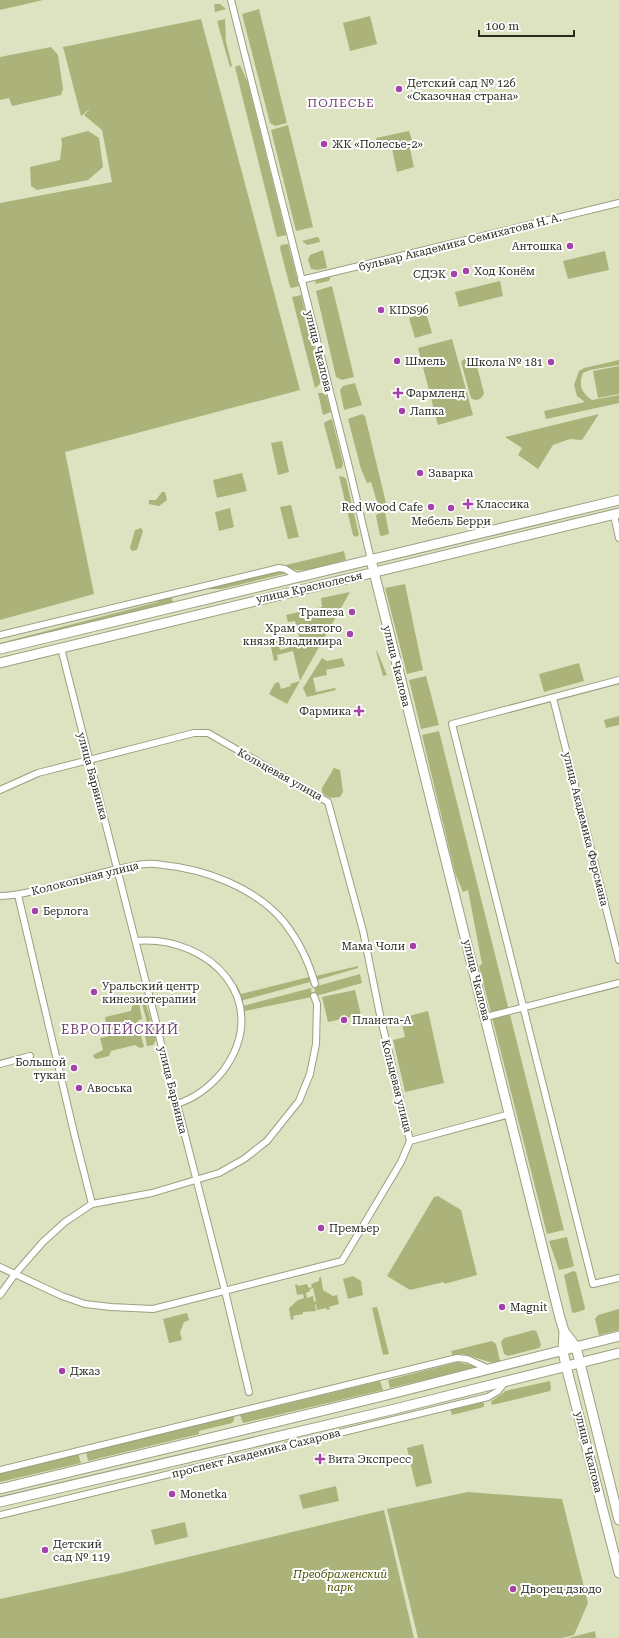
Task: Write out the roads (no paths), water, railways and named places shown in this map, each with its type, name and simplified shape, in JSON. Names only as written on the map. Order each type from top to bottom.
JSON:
[{"type":"street","name":"улица Чкалова","points":[[231,0],[564,1331],[563,1351],[566,1366],[619,1573]]},
{"type":"street","name":"бульвар Академика Семихатова Н. А.","points":[[301,280],[619,203]]},
{"type":"street","name":"улица Краснолесья","points":[[0,649],[619,500]]},
{"type":"street","name":"улица Краснолесья","points":[[0,663],[616,514]]},
{"type":"street","points":[[616,514],[619,538]]},
{"type":"street","name":"улица Краснолесья","points":[[0,635],[279,568],[285,569],[300,578]]},
{"type":"street","name":"улица Барвинка","points":[[61,648],[136,941],[171,1087],[177,1104],[225,1291],[249,1392]]},
{"type":"street","points":[[619,680],[452,724],[525,1009],[593,1284],[619,1278]]},
{"type":"street","name":"улица Академика Ферсмана","points":[[553,698],[619,960]]},
{"type":"street","name":"Кольцевая улица","points":[[0,790],[38,773],[194,733],[208,733],[328,802],[363,931],[380,1016],[410,1141],[401,1162],[342,1261],[153,1309],[111,1307],[79,1302],[0,1267]]},
{"type":"street","name":"Колокольная улица","points":[[0,896],[18,895],[117,869],[147,863],[177,866],[201,871],[234,885],[263,902],[283,922],[297,942],[307,961],[315,984]]},
{"type":"street","name":"Колокольная улица","points":[[18,895],[92,1204]]},
{"type":"street","points":[[136,941],[151,940],[183,946],[207,958],[227,977],[238,998],[241,1010],[241,1031],[237,1048],[229,1062],[218,1077],[191,1100],[177,1104]]},
{"type":"street","points":[[486,1017],[525,1009],[619,983]]},
{"type":"street","points":[[0,1295],[15,1274],[43,1242],[65,1222],[92,1204],[152,1193],[219,1173],[244,1159],[267,1141],[299,1101],[310,1074],[316,1044],[317,1004],[314,996]]},
{"type":"street","points":[[0,1064],[30,1056]]},
{"type":"street","points":[[410,1141],[510,1114]]},
{"type":"street","name":"улица Чкалова","points":[[564,1331],[576,1347],[619,1520]]},
{"type":"street","points":[[0,1489],[619,1336]]},
{"type":"street","name":"проспект Академика Сахарова","points":[[0,1502],[391,1410],[619,1353]]},
{"type":"street","points":[[0,1470],[457,1358],[467,1359],[489,1369]]},
{"type":"street","name":"проспект Академика Сахарова","points":[[0,1514],[488,1397],[498,1391],[507,1380]]},
{"type":"place","name":"Детский сад № 126 «Сказочная страна»","points":[[399,89]]},
{"type":"place","name":"ЖК «Полесье-2»","points":[[324,144]]},
{"type":"place","name":"Антошка","points":[[570,246]]},
{"type":"place","name":"Ход Конём","points":[[466,271]]},
{"type":"place","name":"СДЭК","points":[[454,274]]},
{"type":"place","name":"KIDS96","points":[[381,310]]},
{"type":"place","name":"Шмель","points":[[397,361]]},
{"type":"place","name":"Школа № 181","points":[[551,362]]},
{"type":"place","name":"Фармленд","points":[[398,393]]},
{"type":"place","name":"Лапка","points":[[402,411]]},
{"type":"place","name":"Заварка","points":[[420,473]]},
{"type":"place","name":"Классика","points":[[468,504]]},
{"type":"place","name":"Red Wood Cafe","points":[[431,507]]},
{"type":"place","name":"Мебель Берри","points":[[451,508]]},
{"type":"place","name":"Трапеза","points":[[352,612]]},
{"type":"place","name":"Храм святого князя Владимира","points":[[350,634]]},
{"type":"place","name":"Фармика","points":[[359,711]]},
{"type":"place","name":"Берлога","points":[[35,911]]},
{"type":"place","name":"Мама Чоли","points":[[413,946]]},
{"type":"place","name":"Уральский центр кинезиотерапии","points":[[94,992]]},
{"type":"place","name":"Планета-А","points":[[344,1020]]},
{"type":"place","name":"Большой тукан","points":[[74,1068]]},
{"type":"place","name":"Авоська","points":[[79,1088]]},
{"type":"place","name":"Премьер","points":[[321,1228]]},
{"type":"place","name":"Magnit","points":[[502,1307]]},
{"type":"place","name":"Джаз","points":[[62,1371]]},
{"type":"place","name":"Вита Экспресс","points":[[320,1459]]},
{"type":"place","name":"Monetka","points":[[172,1494]]},
{"type":"place","name":"Детский сад № 119","points":[[45,1550]]},
{"type":"place","name":"Дворец дзюдо","points":[[513,1589]]},
{"type":"district","name":"ПОЛЕСЬЕ","points":[[341,103]]},
{"type":"district","name":"ЕВРОПЕЙСКИЙ","points":[[120,1029]]},
{"type":"park label","name":"Преображенский парк","points":[[340,1580]]}]
